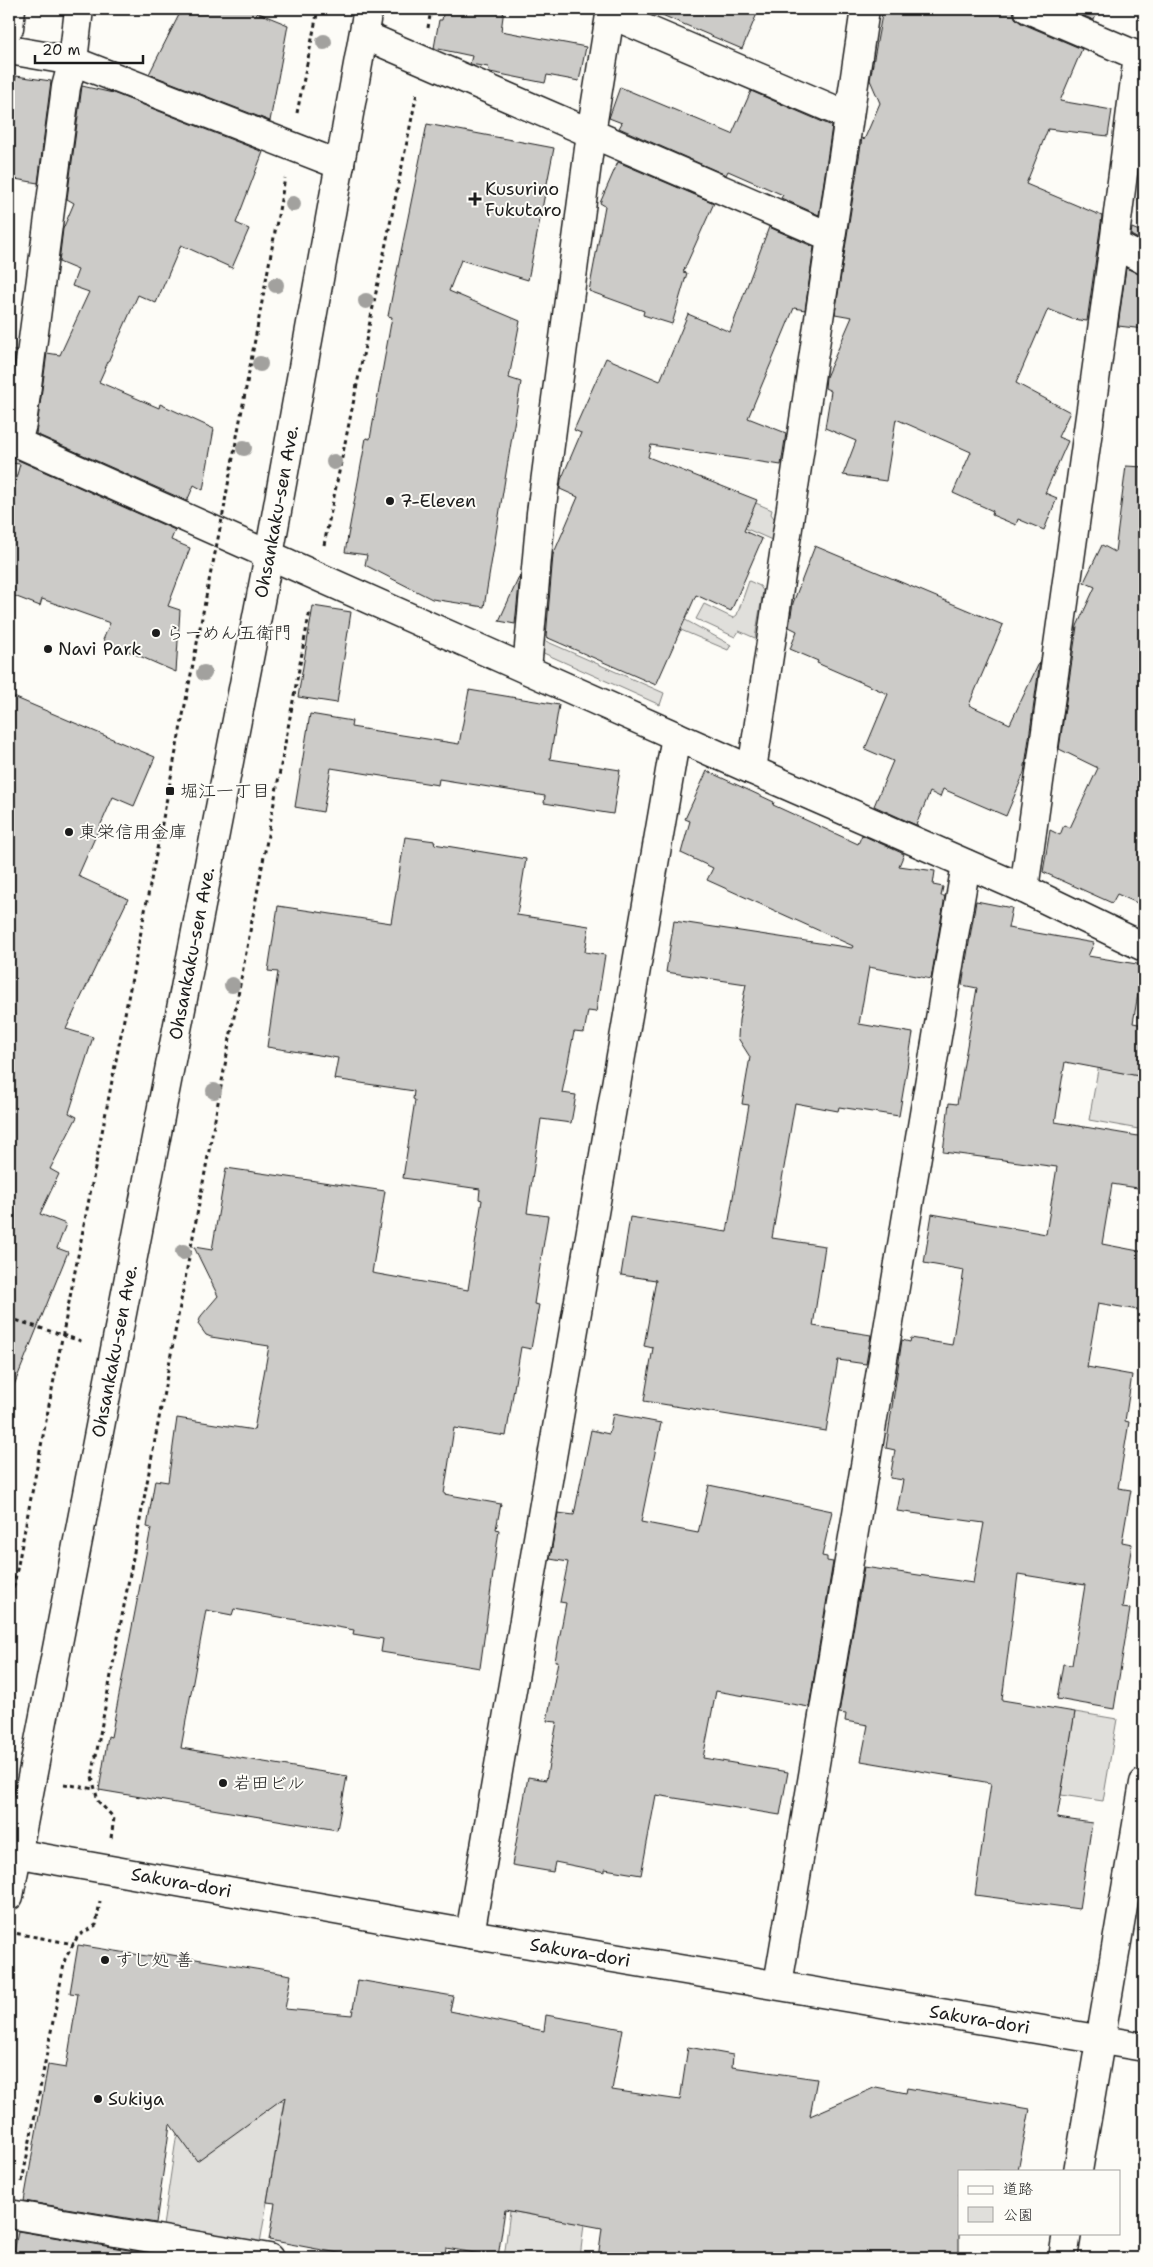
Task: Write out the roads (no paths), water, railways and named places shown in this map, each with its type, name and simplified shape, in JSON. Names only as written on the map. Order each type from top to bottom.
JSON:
[{"type":"street","points":[[9,28],[11,9]]},
{"type":"street","points":[[80,9],[73,61],[66,87],[23,414],[13,440],[752,770],[1024,889],[1144,947]]},
{"type":"street","points":[[752,770],[865,9]]},
{"type":"street","points":[[1024,889],[1114,244],[1138,56],[1028,9]]},
{"type":"street","points":[[527,668],[541,514],[591,133],[610,12],[849,116]]},
{"type":"street","points":[[366,22],[424,61],[831,237]]},
{"type":"street","name":"Ohsankaku-sen Ave.","points":[[9,1896],[12,1853],[114,1352],[269,554],[366,22]]},
{"type":"street","points":[[9,50],[73,61],[340,165]]},
{"type":"street","points":[[1114,244],[1144,260]]},
{"type":"street","points":[[470,1934],[676,736]]},
{"type":"street","points":[[778,1984],[966,864]]},
{"type":"street","points":[[1078,2170],[1143,1794]]},
{"type":"street","name":"Sakura-dori","points":[[12,1853],[470,1934],[778,1984],[1144,2047]]},
{"type":"street","points":[[12,2215],[269,2258]]},
{"type":"street","points":[[1063,2258],[1067,2234]]},
{"type":"place","name":"Kusurino Fukutaro","points":[[475,199]]},
{"type":"place","name":"7-Eleven","points":[[390,501]]},
{"type":"place","name":"らーめん五衛門","points":[[156,633]]},
{"type":"place","name":"Navi Park","points":[[48,649]]},
{"type":"place","name":"堀江一丁目","points":[[170,791]]},
{"type":"place","name":"東栄信用金庫","points":[[69,832]]},
{"type":"place","name":"岩田ビル","points":[[223,1783]]},
{"type":"place","name":"すし処 善","points":[[105,1960]]},
{"type":"place","name":"Sukiya","points":[[98,2099]]}]
